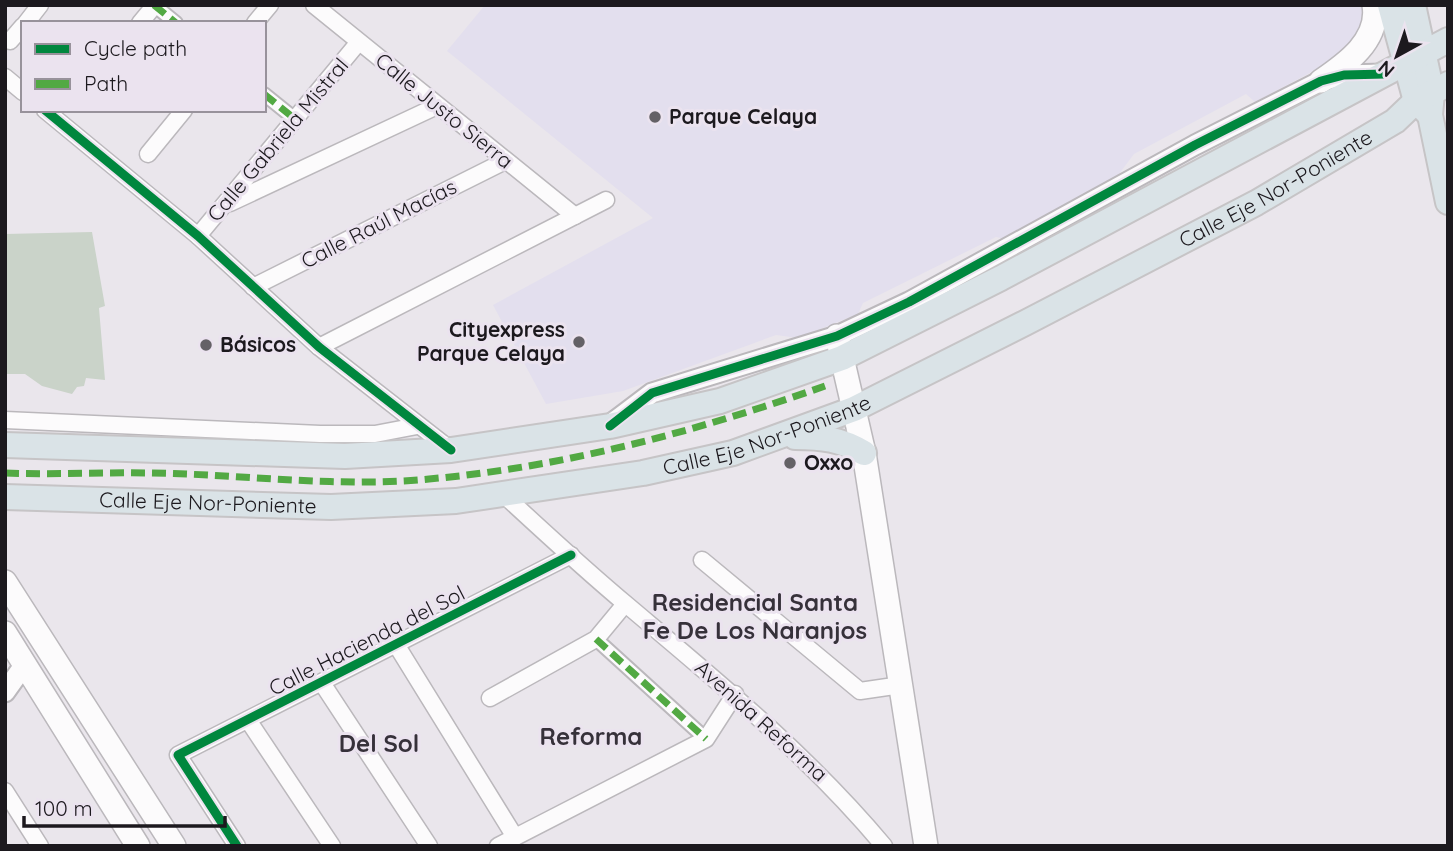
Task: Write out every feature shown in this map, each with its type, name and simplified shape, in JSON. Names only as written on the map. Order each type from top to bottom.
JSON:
[{"type":"main road","points":[[1321,81],[1352,59],[1366,39],[1376,18],[1374,5]]},
{"type":"main road","points":[[1390,5],[1404,64],[1431,98],[1435,145],[1446,189]]},
{"type":"main road","points":[[1404,64],[1413,5]]},
{"type":"main road","points":[[5,445],[345,456],[451,450],[610,426],[720,401],[1001,278],[1448,40]]},
{"type":"main road","name":"Calle Eje Nor-Poniente","points":[[7,500],[331,507],[456,501],[643,473],[733,453],[854,409],[1256,203],[1431,98]]},
{"type":"main road","points":[[1395,121],[1435,145]]},
{"type":"main road","points":[[839,347],[864,453],[926,846]]},
{"type":"main road","points":[[781,436],[829,438],[847,442],[864,453]]},
{"type":"main road","points":[[5,582],[174,846]]},
{"type":"main road","points":[[5,633],[138,846]]},
{"type":"street","points":[[27,21],[40,5]]},
{"type":"street","points":[[142,21],[154,5],[174,21]]},
{"type":"street","points":[[257,21],[270,5]]},
{"type":"street","name":"Calle Justo Sierra","points":[[314,5],[575,216]]},
{"type":"street","points":[[10,41],[21,28]]},
{"type":"street","name":"Calle Gabriela Mistral","points":[[198,236],[358,43]]},
{"type":"street","points":[[839,347],[909,302],[1190,148],[1321,81],[1404,64]]},
{"type":"street","points":[[5,78],[21,90]]},
{"type":"street","points":[[266,96],[295,119]]},
{"type":"street","points":[[224,205],[437,106]]},
{"type":"street","points":[[47,112],[198,236],[319,347],[451,450]]},
{"type":"street","points":[[148,154],[182,112]]},
{"type":"street","name":"Calle Raúl Macías","points":[[253,287],[505,160]]},
{"type":"street","points":[[319,347],[606,200]]},
{"type":"street","points":[[5,420],[320,434],[374,434],[417,426]]},
{"type":"street","name":"Avenida Reforma","points":[[503,495],[625,604],[735,694],[838,790],[884,846]]},
{"type":"street","name":"Calle Hacienda del Sol","points":[[237,846],[178,755],[397,646],[570,555]]},
{"type":"street","points":[[702,560],[860,691],[875,692],[901,685]]},
{"type":"street","points":[[490,698],[596,639],[625,604]]},
{"type":"street","points":[[596,639],[706,739]]},
{"type":"street","points":[[397,646],[515,836]]},
{"type":"street","points":[[5,692],[25,664]]},
{"type":"street","points":[[322,683],[429,846]]},
{"type":"street","points":[[498,846],[706,739],[735,694]]},
{"type":"street","points":[[248,720],[332,846]]},
{"type":"street","points":[[5,791],[40,846]]},
{"type":"shaded area","name":"Parque Celaya","points":[[485,5],[1370,5],[1359,36],[1340,57],[1255,102],[1246,94],[1134,154],[1113,182],[1010,240],[996,237],[863,303],[858,314],[798,338],[776,335],[623,391],[546,404],[493,305],[653,218],[447,51]]},
{"type":"shaded area","points":[[92,232],[105,306],[99,308],[105,380],[86,378],[84,386],[77,387],[72,394],[42,386],[25,374],[5,374],[5,234]]},
{"type":"marked path","points":[[154,5],[174,21]]},
{"type":"marked path","points":[[266,96],[295,119]]},
{"type":"marked path","points":[[5,473],[148,473],[359,482],[429,479],[530,466],[630,445],[728,418],[825,386]]},
{"type":"marked path","points":[[596,639],[706,739]]},
{"type":"cycle path","points":[[610,426],[652,393],[837,336],[909,302],[1195,145],[1321,81],[1344,75],[1385,74]]},
{"type":"cycle path","points":[[47,112],[198,236],[319,347],[451,450]]},
{"type":"cycle path","points":[[237,846],[178,755],[571,555]]},
{"type":"place","name":"Parque Celaya","points":[[655,117]]},
{"type":"place","name":"Cityexpress Parque Celaya","points":[[579,342]]},
{"type":"place","name":"Básicos","points":[[206,345]]},
{"type":"place","name":"Oxxo","points":[[790,463]]},
{"type":"district","name":"Residencial Santa Fe De Los Naranjos","points":[[755,617]]},
{"type":"district","name":"Reforma","points":[[591,737]]},
{"type":"district","name":"Del Sol","points":[[379,744]]}]
